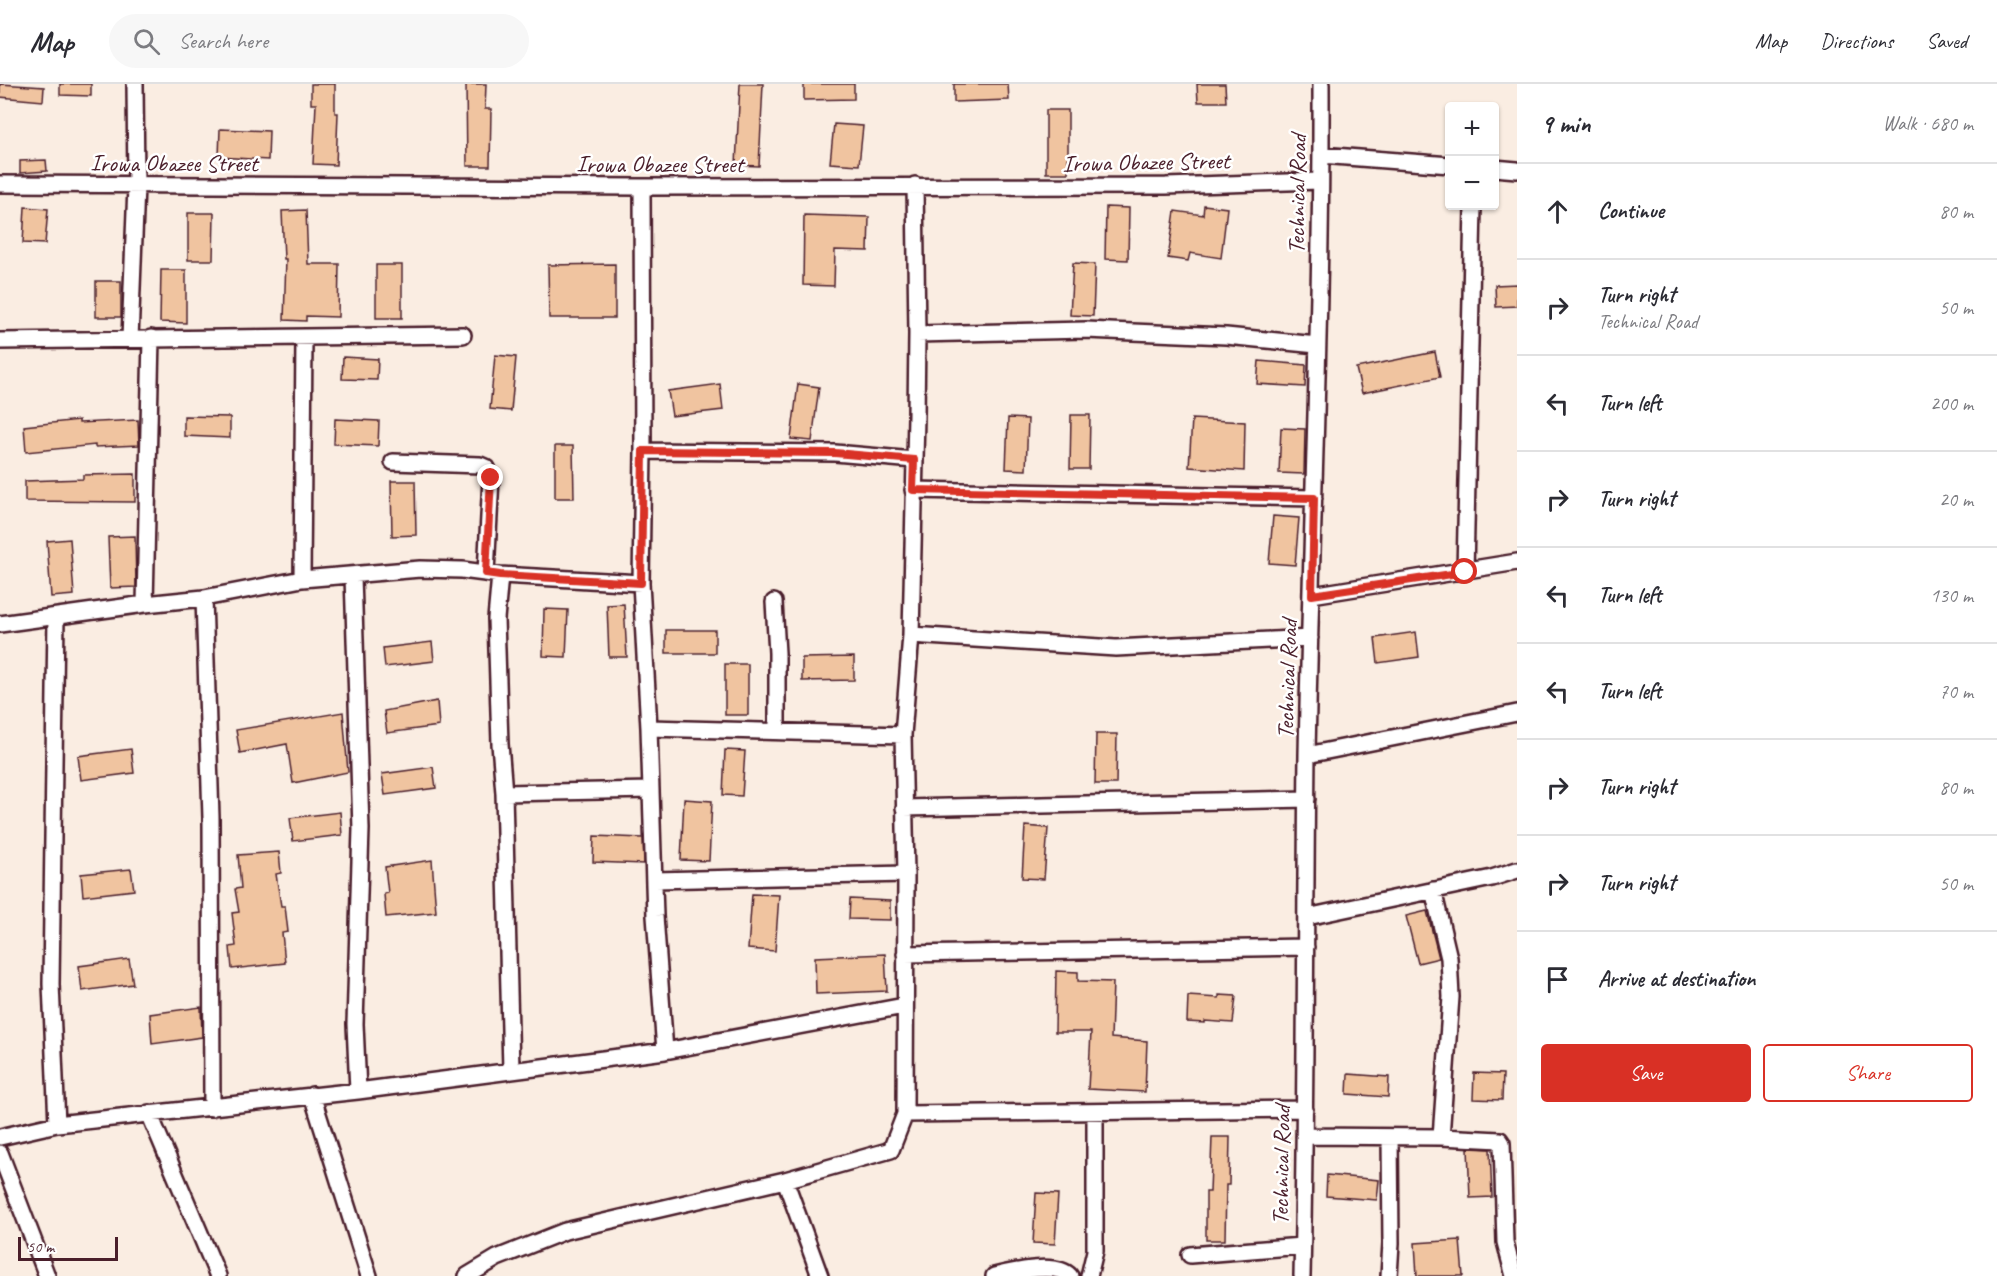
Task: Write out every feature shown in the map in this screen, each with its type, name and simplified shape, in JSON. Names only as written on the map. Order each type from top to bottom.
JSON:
[{"type":"street","points":[[130,339],[136,186],[135,84]]},
{"type":"street","name":"Technical Road","points":[[1302,1276],[1307,755],[1321,84]]},
{"type":"street","points":[[1321,155],[1445,165]]},
{"type":"street","points":[[1499,168],[1517,170]]},
{"type":"street","name":"Irowa Obazee Street","points":[[0,184],[642,187],[1166,186],[1320,181]]},
{"type":"street","points":[[467,1276],[497,1258],[565,1231],[785,1180],[891,1150],[905,1114],[906,874],[903,735],[910,635],[917,334],[915,185]]},
{"type":"street","points":[[642,187],[641,583],[656,880],[655,916],[665,1051]]},
{"type":"street","points":[[1465,572],[1473,210]]},
{"type":"street","points":[[917,334],[1086,330],[1226,336],[1317,345]]},
{"type":"street","points":[[0,341],[463,335]]},
{"type":"street","points":[[145,604],[151,338]]},
{"type":"street","points":[[302,579],[304,338]]},
{"type":"street","points":[[643,451],[835,453],[914,460]]},
{"type":"street","points":[[393,462],[480,465],[487,468],[491,478],[500,744],[504,793],[511,1070]]},
{"type":"street","points":[[913,490],[1314,498]]},
{"type":"street","points":[[1312,595],[1517,562]]},
{"type":"street","points":[[0,624],[204,598],[302,579],[420,569],[641,583]]},
{"type":"street","points":[[353,576],[361,829],[355,1024],[358,1091]]},
{"type":"street","points":[[204,598],[211,818],[212,1108]]},
{"type":"street","points":[[774,602],[777,653],[777,730]]},
{"type":"street","points":[[56,617],[51,984],[57,1124]]},
{"type":"street","points":[[910,635],[1116,648],[1310,639]]},
{"type":"street","points":[[1307,755],[1517,714]]},
{"type":"street","points":[[649,728],[903,735]]},
{"type":"street","points":[[504,793],[651,790]]},
{"type":"street","points":[[904,808],[1307,799]]},
{"type":"street","points":[[1307,917],[1517,870]]},
{"type":"street","points":[[656,880],[906,874]]},
{"type":"street","points":[[1433,890],[1449,958],[1451,997],[1441,1137]]},
{"type":"street","points":[[904,954],[1306,947]]},
{"type":"street","points":[[0,1137],[57,1124],[358,1091],[665,1051],[904,1006]]},
{"type":"street","points":[[312,1095],[369,1276]]},
{"type":"street","points":[[905,1114],[1305,1109]]},
{"type":"street","points":[[1089,1276],[1095,1251],[1095,1112]]},
{"type":"street","points":[[149,1113],[218,1276]]},
{"type":"street","points":[[1304,1136],[1500,1140],[1502,1143],[1505,1242],[1514,1276]]},
{"type":"street","points":[[1389,1276],[1390,1137]]},
{"type":"street","points":[[0,1153],[47,1276]]},
{"type":"street","points":[[785,1180],[820,1276]]},
{"type":"street","points":[[1190,1255],[1302,1246]]},
{"type":"street","points":[[994,1276],[1023,1270],[1051,1269],[1067,1272],[1070,1276]]},
{"type":"building","points":[[0,84],[44,87],[43,101],[0,97]]},
{"type":"building","points":[[60,84],[91,84],[91,96],[60,95]]},
{"type":"building","points":[[311,84],[335,84],[335,113],[338,113],[336,165],[313,164],[316,104],[311,104]]},
{"type":"building","points":[[466,84],[486,84],[485,109],[491,109],[490,166],[467,166]]},
{"type":"building","points":[[740,84],[763,84],[759,166],[736,165]]},
{"type":"building","points":[[804,84],[854,84],[854,99],[804,100]]},
{"type":"building","points":[[954,84],[1008,84],[1009,100],[954,102]]},
{"type":"building","points":[[1197,84],[1225,84],[1226,102],[1198,102]]},
{"type":"building","points":[[1046,110],[1068,110],[1068,173],[1046,173]]},
{"type":"building","points":[[834,124],[863,126],[859,165],[830,163]]},
{"type":"building","points":[[220,129],[269,131],[268,160],[219,157]]},
{"type":"building","points":[[46,160],[47,171],[20,173],[20,161]]},
{"type":"building","points":[[1204,205],[1227,208],[1221,258],[1190,253],[1188,261],[1168,258],[1175,211],[1203,215]]},
{"type":"building","points":[[25,207],[48,209],[45,244],[23,243]]},
{"type":"building","points":[[1106,207],[1129,208],[1128,260],[1105,259]]},
{"type":"building","points":[[306,210],[308,264],[339,264],[338,317],[306,316],[306,321],[284,320],[286,259],[284,259],[282,211]]},
{"type":"building","points":[[188,213],[214,213],[213,260],[188,260]]},
{"type":"building","points":[[804,215],[869,217],[868,251],[835,250],[834,286],[803,285]]},
{"type":"building","points":[[1073,263],[1095,264],[1093,316],[1070,315]]},
{"type":"building","points":[[615,264],[615,318],[549,318],[548,265]]},
{"type":"building","points":[[376,265],[402,265],[402,318],[376,318]]},
{"type":"building","points":[[161,270],[186,270],[186,323],[160,322]]},
{"type":"building","points":[[96,281],[121,281],[121,317],[96,317]]},
{"type":"building","points":[[1517,284],[1517,306],[1496,307],[1495,285]]},
{"type":"building","points":[[1435,352],[1440,377],[1362,393],[1356,368]]},
{"type":"building","points":[[495,355],[516,357],[511,411],[490,409]]},
{"type":"building","points":[[343,357],[378,359],[377,380],[342,379]]},
{"type":"building","points":[[1259,361],[1306,365],[1305,387],[1257,384]]},
{"type":"building","points":[[720,384],[723,410],[672,416],[668,391]]},
{"type":"building","points":[[798,384],[819,387],[812,441],[791,439]]},
{"type":"building","points":[[1071,415],[1090,415],[1089,469],[1070,469]]},
{"type":"building","points":[[184,416],[230,417],[230,438],[184,436]]},
{"type":"building","points":[[1008,418],[1028,419],[1026,470],[1006,469]]},
{"type":"building","points":[[335,419],[379,421],[378,446],[334,444]]},
{"type":"building","points":[[1192,419],[1245,422],[1244,471],[1189,467]]},
{"type":"building","points":[[79,420],[79,423],[138,420],[139,445],[95,447],[95,445],[26,452],[24,426]]},
{"type":"building","points":[[1281,428],[1305,429],[1304,474],[1279,473]]},
{"type":"building","points":[[555,446],[573,446],[574,498],[555,498]]},
{"type":"building","points":[[135,474],[135,502],[25,501],[25,481],[83,479],[83,475]]},
{"type":"building","points":[[391,481],[415,481],[416,535],[392,536]]},
{"type":"building","points":[[1273,516],[1299,518],[1295,565],[1269,563]]},
{"type":"building","points":[[135,536],[136,587],[110,588],[108,537]]},
{"type":"building","points":[[70,539],[74,595],[51,597],[47,541]]},
{"type":"building","points":[[624,604],[627,657],[609,657],[607,605]]},
{"type":"building","points":[[544,609],[568,610],[566,657],[543,656]]},
{"type":"building","points":[[666,630],[715,630],[715,653],[666,653]]},
{"type":"building","points":[[1416,632],[1419,657],[1378,663],[1375,638]]},
{"type":"building","points":[[432,642],[434,661],[385,667],[383,648]]},
{"type":"building","points":[[854,657],[854,680],[802,681],[802,658]]},
{"type":"building","points":[[725,664],[748,664],[748,715],[725,715]]},
{"type":"building","points":[[437,701],[439,726],[387,733],[384,711]]},
{"type":"building","points":[[343,712],[348,772],[293,783],[287,744],[240,753],[236,730]]},
{"type":"building","points":[[1096,734],[1117,734],[1116,784],[1095,784]]},
{"type":"building","points":[[131,749],[134,773],[81,780],[78,756]]},
{"type":"building","points":[[725,750],[745,751],[742,796],[723,795]]},
{"type":"building","points":[[433,767],[436,788],[385,795],[382,774]]},
{"type":"building","points":[[684,799],[712,801],[709,861],[681,860]]},
{"type":"building","points":[[340,812],[342,835],[293,841],[290,818]]},
{"type":"building","points":[[1025,826],[1048,828],[1044,879],[1022,878]]},
{"type":"building","points":[[594,836],[643,838],[644,864],[593,862]]},
{"type":"building","points":[[279,852],[281,873],[276,874],[281,906],[285,906],[288,932],[282,933],[285,963],[232,969],[230,947],[236,946],[232,913],[239,912],[235,889],[241,888],[238,855]]},
{"type":"building","points":[[432,860],[436,912],[386,917],[384,894],[388,893],[385,867]]},
{"type":"building","points":[[131,869],[134,890],[83,896],[81,874]]},
{"type":"building","points":[[752,894],[779,895],[775,951],[748,949]]},
{"type":"building","points":[[850,899],[890,901],[890,920],[849,919]]},
{"type":"building","points":[[1427,911],[1439,958],[1418,963],[1406,916]]},
{"type":"building","points":[[885,954],[887,991],[816,994],[815,957]]},
{"type":"building","points":[[129,959],[133,984],[82,991],[79,966]]},
{"type":"building","points":[[1056,971],[1078,972],[1078,981],[1113,982],[1111,1038],[1147,1041],[1145,1092],[1088,1089],[1091,1032],[1055,1032]]},
{"type":"building","points":[[1219,995],[1236,996],[1233,1023],[1187,1022],[1188,996],[1219,998]]},
{"type":"building","points":[[201,1007],[202,1037],[152,1044],[150,1014]]},
{"type":"building","points":[[1474,1073],[1503,1074],[1502,1100],[1473,1099]]},
{"type":"building","points":[[1348,1074],[1389,1077],[1388,1097],[1347,1094]]},
{"type":"building","points":[[1212,1137],[1230,1137],[1225,1240],[1206,1240],[1206,1192],[1210,1192]]},
{"type":"building","points":[[1468,1148],[1490,1149],[1492,1197],[1470,1198]]},
{"type":"building","points":[[1327,1175],[1379,1180],[1377,1200],[1326,1196]]},
{"type":"building","points":[[1036,1193],[1058,1194],[1055,1244],[1033,1243]]},
{"type":"building","points":[[1460,1240],[1463,1276],[1417,1276],[1415,1243]]},
{"type":"route","points":[[491,478],[486,573],[500,575],[641,583],[643,451],[835,453],[914,460],[913,490],[1314,498],[1312,595],[1465,572]]}]
